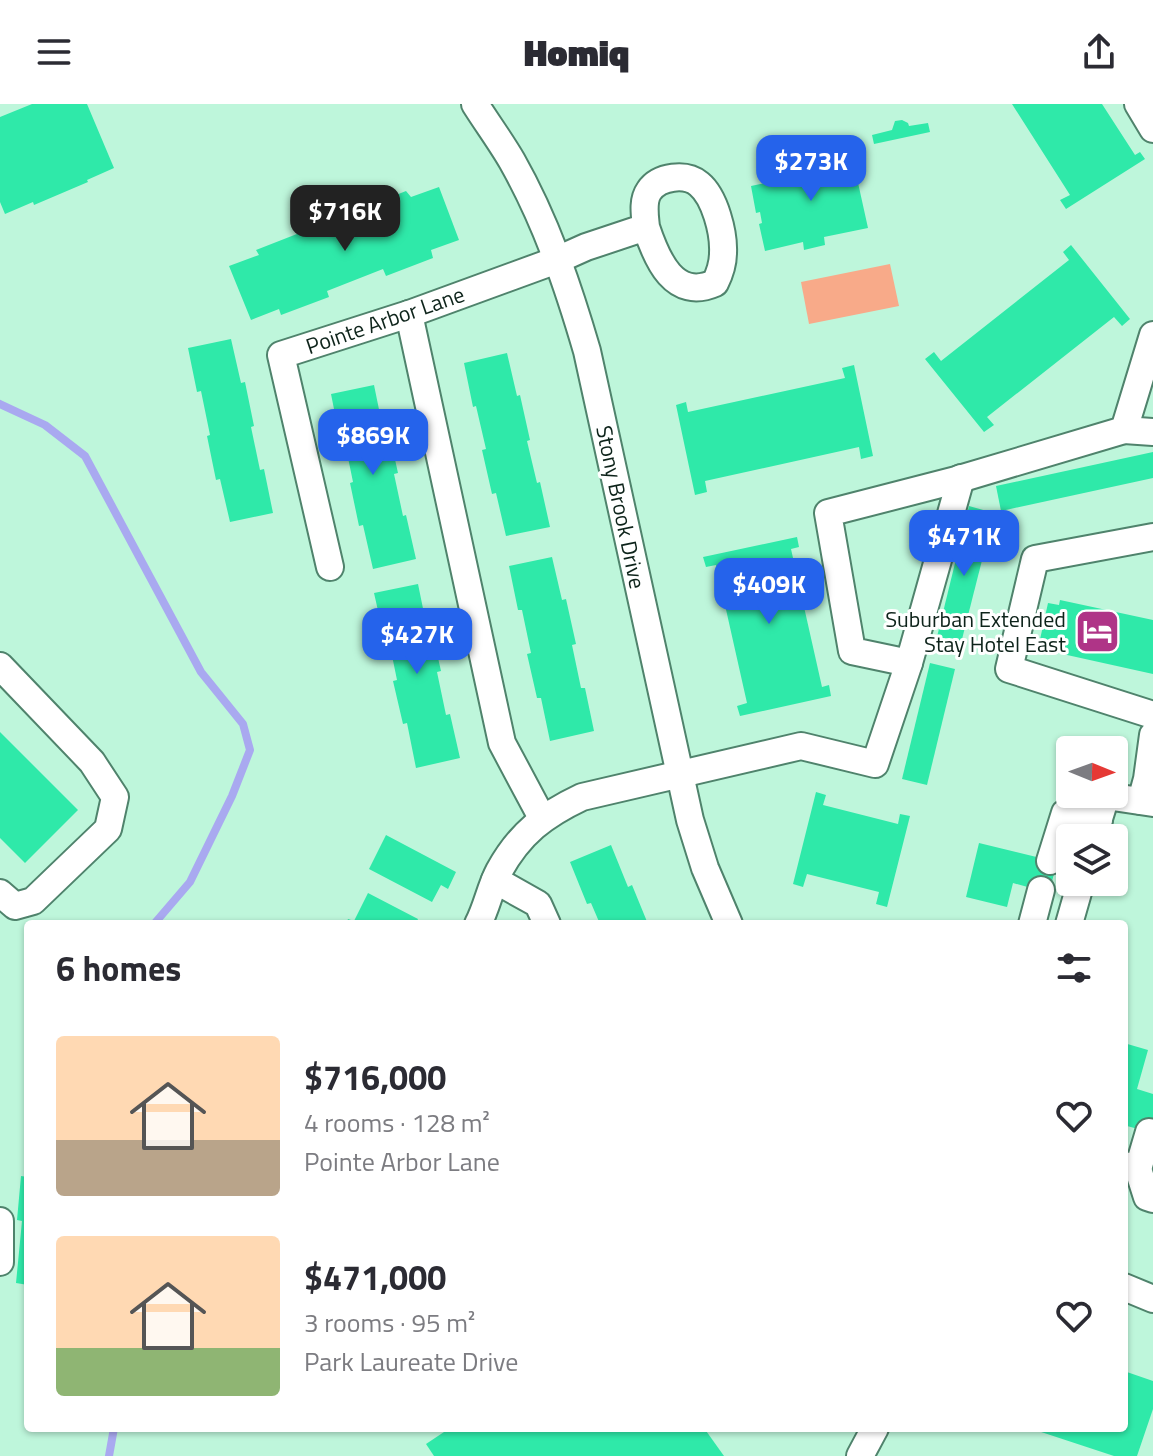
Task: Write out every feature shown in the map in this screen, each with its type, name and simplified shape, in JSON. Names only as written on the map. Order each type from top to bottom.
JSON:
[{"type":"street","name":"Stony Brook Drive","points":[[475,104],[512,161],[540,217],[573,304],[587,351],[690,820],[705,868],[727,920]]},
{"type":"street","points":[[1138,104],[1153,129]]},
{"type":"street","name":"Pointe Arbor Lane","points":[[330,567],[281,355],[409,314],[646,227]]},
{"type":"street","points":[[409,314],[502,743],[542,818]]},
{"type":"street","points":[[1124,430],[1153,335]]},
{"type":"street","points":[[909,663],[852,651],[828,513],[1124,430],[1153,432]]},
{"type":"street","points":[[480,920],[495,880],[518,842],[542,818],[582,797],[801,746],[875,764],[909,663],[961,478]]},
{"type":"street","points":[[1153,537],[1035,559],[1009,669],[1153,715]]},
{"type":"street","points":[[0,666],[92,762],[115,797],[108,829],[33,901],[15,906],[0,893]]},
{"type":"street","points":[[1098,824],[1106,796],[1147,802],[1153,735]]},
{"type":"street","points":[[1062,824],[1065,813],[1086,824]]},
{"type":"street","points":[[1050,861],[1056,842]]},
{"type":"street","points":[[495,880],[538,904],[545,920]]},
{"type":"street","points":[[1033,920],[1041,890]]},
{"type":"street","points":[[1070,920],[1077,896]]},
{"type":"street","points":[[1142,1153],[1147,1197],[1153,1199]]},
{"type":"street","points":[[0,1221],[0,1262]]},
{"type":"street","points":[[1128,1289],[1153,1299]]},
{"type":"street","points":[[860,1456],[873,1432]]},
{"type":"shaded area","points":[[890,264],[899,306],[809,324],[801,282]]},
{"type":"building","points":[[32,104],[87,104],[114,168],[34,205],[33,202],[5,214],[0,202],[0,117]]},
{"type":"building","points":[[1012,104],[1102,104],[1135,155],[1140,152],[1145,159],[1066,209],[1060,200],[1070,195]]},
{"type":"building","points":[[902,120],[909,126],[928,123],[930,132],[874,144],[872,135],[892,130],[895,121]]},
{"type":"building","points":[[851,151],[868,228],[824,237],[825,245],[804,250],[803,242],[765,251],[759,224],[762,223],[760,212],[756,213],[751,186],[798,176],[795,162]]},
{"type":"building","points":[[439,187],[459,240],[431,250],[433,258],[386,276],[383,269],[327,291],[329,297],[281,315],[279,309],[251,320],[229,266],[259,255],[256,250],[302,232],[307,237],[364,215],[361,209],[406,191],[411,197]]},
{"type":"building","points":[[1071,245],[1130,319],[1122,326],[1114,317],[987,417],[994,425],[984,432],[925,359],[934,352],[941,361],[1069,260],[1063,252]]},
{"type":"building","points":[[231,339],[241,383],[245,382],[260,470],[264,469],[273,513],[230,522],[220,479],[216,480],[201,391],[197,392],[188,348]]},
{"type":"building","points":[[507,353],[517,396],[520,395],[530,440],[527,441],[550,527],[506,536],[496,493],[492,494],[482,450],[486,449],[464,363]]},
{"type":"building","points":[[854,365],[873,456],[861,459],[859,447],[705,481],[707,492],[695,495],[676,405],[686,402],[688,412],[845,378],[842,368]]},
{"type":"building","points":[[374,385],[383,429],[388,428],[398,473],[394,474],[416,559],[373,569],[363,525],[359,526],[344,438],[340,439],[331,394]]},
{"type":"building","points":[[1153,452],[1153,478],[1001,511],[996,486]]},
{"type":"building","points":[[969,506],[994,513],[959,651],[935,645]]},
{"type":"building","points":[[797,537],[799,547],[791,549],[822,687],[829,685],[831,696],[740,716],[737,706],[747,703],[716,565],[706,567],[703,557]]},
{"type":"building","points":[[552,557],[562,600],[566,599],[581,688],[585,688],[594,731],[550,741],[541,698],[537,698],[527,654],[531,653],[522,610],[518,610],[509,566]]},
{"type":"building","points":[[418,584],[427,628],[431,627],[441,671],[437,672],[446,715],[450,714],[460,758],[416,768],[407,723],[403,724],[393,681],[397,680],[388,636],[384,637],[374,593]]},
{"type":"building","name":"Suburban Extended Stay Hotel East","points":[[1060,600],[1153,620],[1153,674],[1049,651],[1050,646],[1039,644],[1048,603],[1059,605]]},
{"type":"building","points":[[930,663],[955,669],[927,785],[902,779]]},
{"type":"building","points":[[0,732],[78,810],[25,863],[0,838]]},
{"type":"building","points":[[816,792],[826,795],[823,805],[898,824],[900,814],[910,816],[887,907],[876,904],[879,892],[807,874],[803,887],[793,884]]},
{"type":"building","points":[[386,835],[456,872],[448,889],[441,885],[432,902],[369,869]]},
{"type":"building","points":[[979,843],[1056,862],[1049,893],[1013,883],[1007,907],[966,897]]},
{"type":"building","points":[[611,845],[628,887],[632,885],[646,920],[598,920],[591,903],[587,904],[570,862]]},
{"type":"building","points":[[368,893],[418,919],[418,920],[354,920]]},
{"type":"building","points":[[1128,1044],[1148,1050],[1137,1089],[1153,1094],[1153,1133],[1128,1126]]},
{"type":"building","points":[[21,1176],[24,1176],[24,1284],[16,1283],[22,1221],[17,1220]]},
{"type":"building","points":[[1128,1372],[1153,1381],[1153,1409],[1137,1456],[1114,1456],[1041,1432],[1128,1432]]},
{"type":"building","points":[[444,1432],[707,1432],[724,1456],[434,1456],[426,1444]]},
{"type":"waterway","points":[[0,404],[45,425],[85,456],[201,672],[243,724],[250,750],[232,796],[190,882],[157,920]]},
{"type":"waterway","points":[[109,1456],[113,1432]]},
{"type":"place","name":"Suburban Extended Stay Hotel East","points":[[1097,632]]}]
